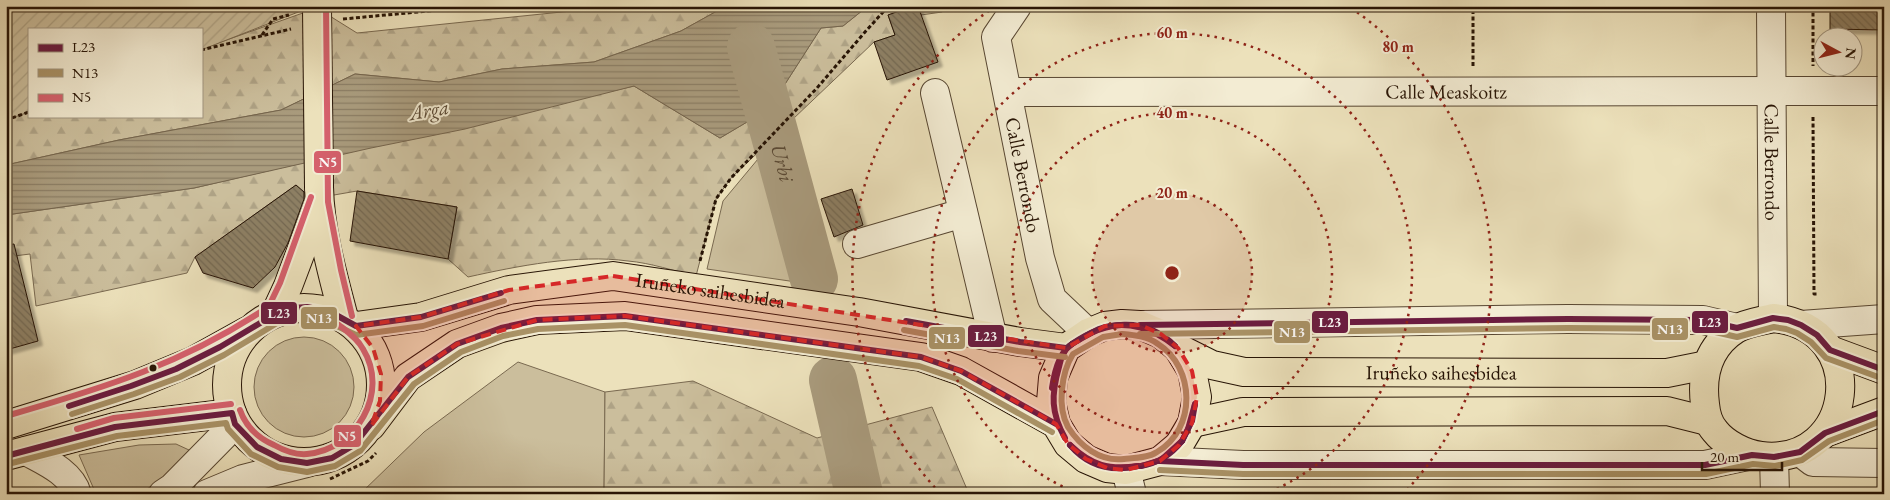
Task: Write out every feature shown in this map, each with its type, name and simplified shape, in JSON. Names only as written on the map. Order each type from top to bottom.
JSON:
[{"type":"main road","points":[[249,330],[233,355],[227,384],[234,419],[257,447],[281,459],[307,463],[332,458],[354,445],[376,437],[382,374],[373,348],[350,322],[332,272],[319,195],[322,12]]},
{"type":"main road","points":[[276,312],[288,286],[319,195]]},
{"type":"main road","name":"Iruñeko saihesbidea","points":[[350,322],[421,317],[509,290],[613,276],[859,312],[993,338],[1077,340]]},
{"type":"main road","points":[[6,425],[135,385],[193,361],[249,330],[276,312],[299,307],[322,309],[350,322]]},
{"type":"main road","name":"Iruñeko saihesbidea","points":[[376,437],[408,377],[457,344],[501,328],[537,320],[625,316],[921,357],[961,371],[1056,424]]},
{"type":"main road","points":[[1825,433],[1839,407],[1840,377],[1830,350],[1818,335],[1788,320],[1773,318],[1738,328],[1718,343],[1706,365],[1702,386],[1707,421],[1716,433],[1732,445],[1775,455],[1825,433],[1884,411]]},
{"type":"main road","points":[[1122,324],[1140,325],[1161,334],[1178,348],[1192,370],[1197,397],[1192,423],[1179,445],[1160,461],[1129,482],[1107,468],[1086,459],[1068,444],[1056,424],[1051,402],[1053,378],[1077,340],[1105,326],[1122,324]]},
{"type":"main road","name":"Iruñeko saihesbidea","points":[[1178,348],[1212,365],[1244,372],[1667,373],[1706,365]]},
{"type":"main road","points":[[1830,350],[1884,370]]},
{"type":"main road","name":"Iruñeko saihesbidea","points":[[1192,423],[1243,412],[1667,411],[1707,421]]},
{"type":"main road","points":[[16,453],[116,427],[234,419]]},
{"type":"street","name":"Calle Berrondo","points":[[1017,6],[996,37],[1040,258],[1052,299],[1077,340]]},
{"type":"street","name":"Calle Berrondo","points":[[1771,6],[1773,318]]},
{"type":"street","name":"Calle Measkoitz","points":[[1008,92],[1884,91]]},
{"type":"street","points":[[935,93],[993,338]]},
{"type":"street","points":[[857,244],[963,213]]},
{"type":"street","points":[[1140,325],[1586,319],[1703,320],[1738,328]]},
{"type":"street","points":[[1801,325],[1884,319]]},
{"type":"street","points":[[163,494],[172,488],[234,419]]},
{"type":"street","points":[[16,453],[51,465],[67,477],[75,487],[77,494]]},
{"type":"street","points":[[1160,461],[1243,465],[1705,465],[1775,455],[1813,462],[1884,463]]},
{"type":"street","points":[[1775,455],[1775,494]]},
{"type":"street","points":[[207,494],[243,479],[307,463]]},
{"type":"path","points":[[262,35],[273,19],[322,12],[482,6]]},
{"type":"path","points":[[692,287],[716,199],[731,178],[817,88],[865,32],[892,6]]},
{"type":"path","points":[[1473,6],[1473,92]]},
{"type":"path","points":[[1813,6],[1814,294],[1823,294]]},
{"type":"path","points":[[202,50],[297,27]]},
{"type":"path","points":[[6,120],[28,112]]},
{"type":"path","points":[[328,480],[368,461],[376,437]]},
{"type":"highlighted area","points":[[613,276],[1066,348],[1105,326],[1140,325],[1161,334],[1178,348],[1192,371],[1197,397],[1192,423],[1179,445],[1160,461],[1126,470],[1107,468],[1086,459],[1068,444],[1056,424],[961,371],[921,357],[625,316],[537,320],[457,344],[408,377],[371,426],[380,401],[381,374],[373,348],[356,326],[421,317],[509,290]]},
{"type":"green space","points":[[6,6],[305,6],[306,9],[202,50],[202,28],[28,28],[28,112],[6,120]]},
{"type":"green space","points":[[620,6],[726,6],[681,31],[594,62],[502,69],[439,82],[355,74],[281,110],[119,140],[6,165],[6,117],[28,109],[28,118],[202,118],[202,49],[317,8],[357,33]]},
{"type":"green space","points":[[868,6],[913,6],[888,15],[895,35],[874,42],[731,178],[716,199],[696,276],[637,262],[589,259],[527,265],[468,277],[448,259],[457,207],[357,191],[311,199],[296,185],[195,257],[187,273],[36,306],[30,254],[6,257],[6,215],[194,188],[634,86],[720,138],[769,109],[821,28],[843,26]]},
{"type":"green space","points":[[918,6],[949,6],[942,12],[921,15]]},
{"type":"green space","points":[[773,141],[810,284],[707,269],[723,201]]},
{"type":"green space","points":[[304,337],[314,338],[332,345],[346,359],[353,377],[353,397],[346,415],[332,429],[314,436],[304,437],[294,436],[276,429],[262,415],[255,397],[254,387],[255,377],[262,359],[276,345],[294,338]]},
{"type":"green space","points":[[518,362],[605,392],[604,494],[360,494],[424,432]]},
{"type":"green space","points":[[693,381],[817,438],[932,407],[969,494],[604,494],[605,392]]},
{"type":"green space","points":[[176,444],[189,450],[167,477],[138,494],[96,494],[79,455],[139,445]]},
{"type":"water","name":"Arga","points":[[726,6],[868,6],[843,26],[821,28],[769,109],[720,138],[634,86],[465,129],[194,188],[6,215],[6,165],[119,140],[281,110],[355,74],[439,82],[502,69],[594,62],[681,31]]},
{"type":"building","points":[[918,6],[938,62],[887,80],[874,42],[895,35],[888,15]]},
{"type":"building","points":[[1830,6],[1884,6],[1884,30],[1830,28]]},
{"type":"building","points":[[296,185],[304,192],[304,199],[288,243],[275,267],[253,288],[203,273],[195,257]]},
{"type":"building","points":[[852,189],[863,225],[834,237],[821,199]]},
{"type":"building","points":[[357,191],[457,207],[448,259],[350,241]]},
{"type":"building","points":[[14,244],[38,341],[6,350],[6,245]]},
{"type":"waterway","name":"Urbi","points":[[751,47],[814,279]]},
{"type":"waterway","name":"Urbi","points":[[833,380],[859,494]]},
{"type":"transit line","name":"N5","points":[[326,6],[328,202],[352,316]]},
{"type":"transit line","name":"N5","points":[[268,308],[280,283],[311,197]]},
{"type":"transit line","name":"L23","points":[[69,406],[176,369],[220,347],[272,316],[292,308],[307,307],[322,310],[356,326],[421,317],[501,293]]},
{"type":"transit line","name":"N13","points":[[72,414],[180,377],[224,355],[277,323],[293,317],[320,318],[356,335],[423,326],[504,301]]},
{"type":"transit line","name":"N5","points":[[6,416],[77,395],[143,372],[208,343],[271,305]]},
{"type":"transit line","name":"L23","points":[[6,456],[115,427],[232,413],[235,424],[257,447],[281,459],[307,463],[332,458],[354,445],[408,377],[457,344],[501,328],[537,320],[625,316],[921,357],[961,371],[1056,424]]},
{"type":"transit line","name":"L23","points":[[1140,325],[1568,319],[1703,320],[1737,328],[1773,318],[1788,320],[1801,325],[1817,335],[1830,350],[1884,370]]},
{"type":"transit line","name":"L23","points":[[906,321],[1020,342],[1066,348]]},
{"type":"transit line","name":"N5","points":[[240,410],[249,427],[258,435],[281,449],[298,454],[325,450],[340,442],[353,431],[364,416],[370,401],[373,383],[370,366],[361,345],[339,325]]},
{"type":"transit line","name":"N13","points":[[8,464],[117,436],[226,423],[228,429],[251,454],[278,467],[307,472],[335,466],[360,451],[414,384],[461,352],[503,336],[538,329],[625,325],[919,366],[957,379],[1052,432]]},
{"type":"transit line","name":"L23","points":[[1072,344],[1099,329],[1120,325],[1140,327],[1158,335],[1175,346]]},
{"type":"transit line","name":"L23","points":[[1072,344],[1098,330],[1124,325],[1150,329],[1163,336],[1175,346]]},
{"type":"transit line","name":"N13","points":[[1140,334],[1568,328],[1702,329],[1737,337],[1774,327],[1797,333],[1811,342],[1826,358],[1881,378]]},
{"type":"transit line","name":"N13","points":[[904,330],[1018,351],[1065,357]]},
{"type":"transit line","name":"N13","points":[[1122,334],[1136,335],[1149,339],[1170,354],[1179,367],[1184,382],[1186,398],[1185,414],[1179,429],[1170,442],[1157,452],[1149,455],[1115,459],[1107,458],[1092,451],[1073,434],[1068,427],[1062,410],[1062,390],[1063,380],[1073,354],[1103,337],[1122,334]]},
{"type":"transit line","name":"L23","points":[[1052,388],[1060,358],[1072,344]]},
{"type":"transit line","name":"L23","points":[[1065,438],[1057,420],[1054,395],[1056,377],[1062,357],[1066,349],[1072,344]]},
{"type":"transit line","name":"N5","points":[[77,429],[114,418],[231,404]]},
{"type":"transit line","name":"L23","points":[[1182,441],[1188,429],[1195,404]]},
{"type":"transit line","name":"L23","points":[[1182,441],[1192,421],[1195,404]]},
{"type":"transit line","name":"L23","points":[[1160,461],[1243,465],[1705,465],[1752,455],[1774,457],[1800,452],[1825,433],[1884,411]]},
{"type":"transit line","name":"N13","points":[[1160,470],[1243,474],[1706,474],[1753,464],[1775,466],[1802,460],[1829,441],[1884,420]]},
{"type":"transit line","name":"L23","points":[[1141,466],[1161,460],[1182,441]]},
{"type":"transit line","name":"L23","points":[[1141,466],[1164,458],[1182,441]]},
{"type":"transit line","name":"L23","points":[[1070,445],[1086,458],[1101,465],[1110,467],[1138,466]]},
{"type":"transit line","name":"L23","points":[[1070,445],[1085,458],[1101,466],[1110,468],[1138,466]]}]
